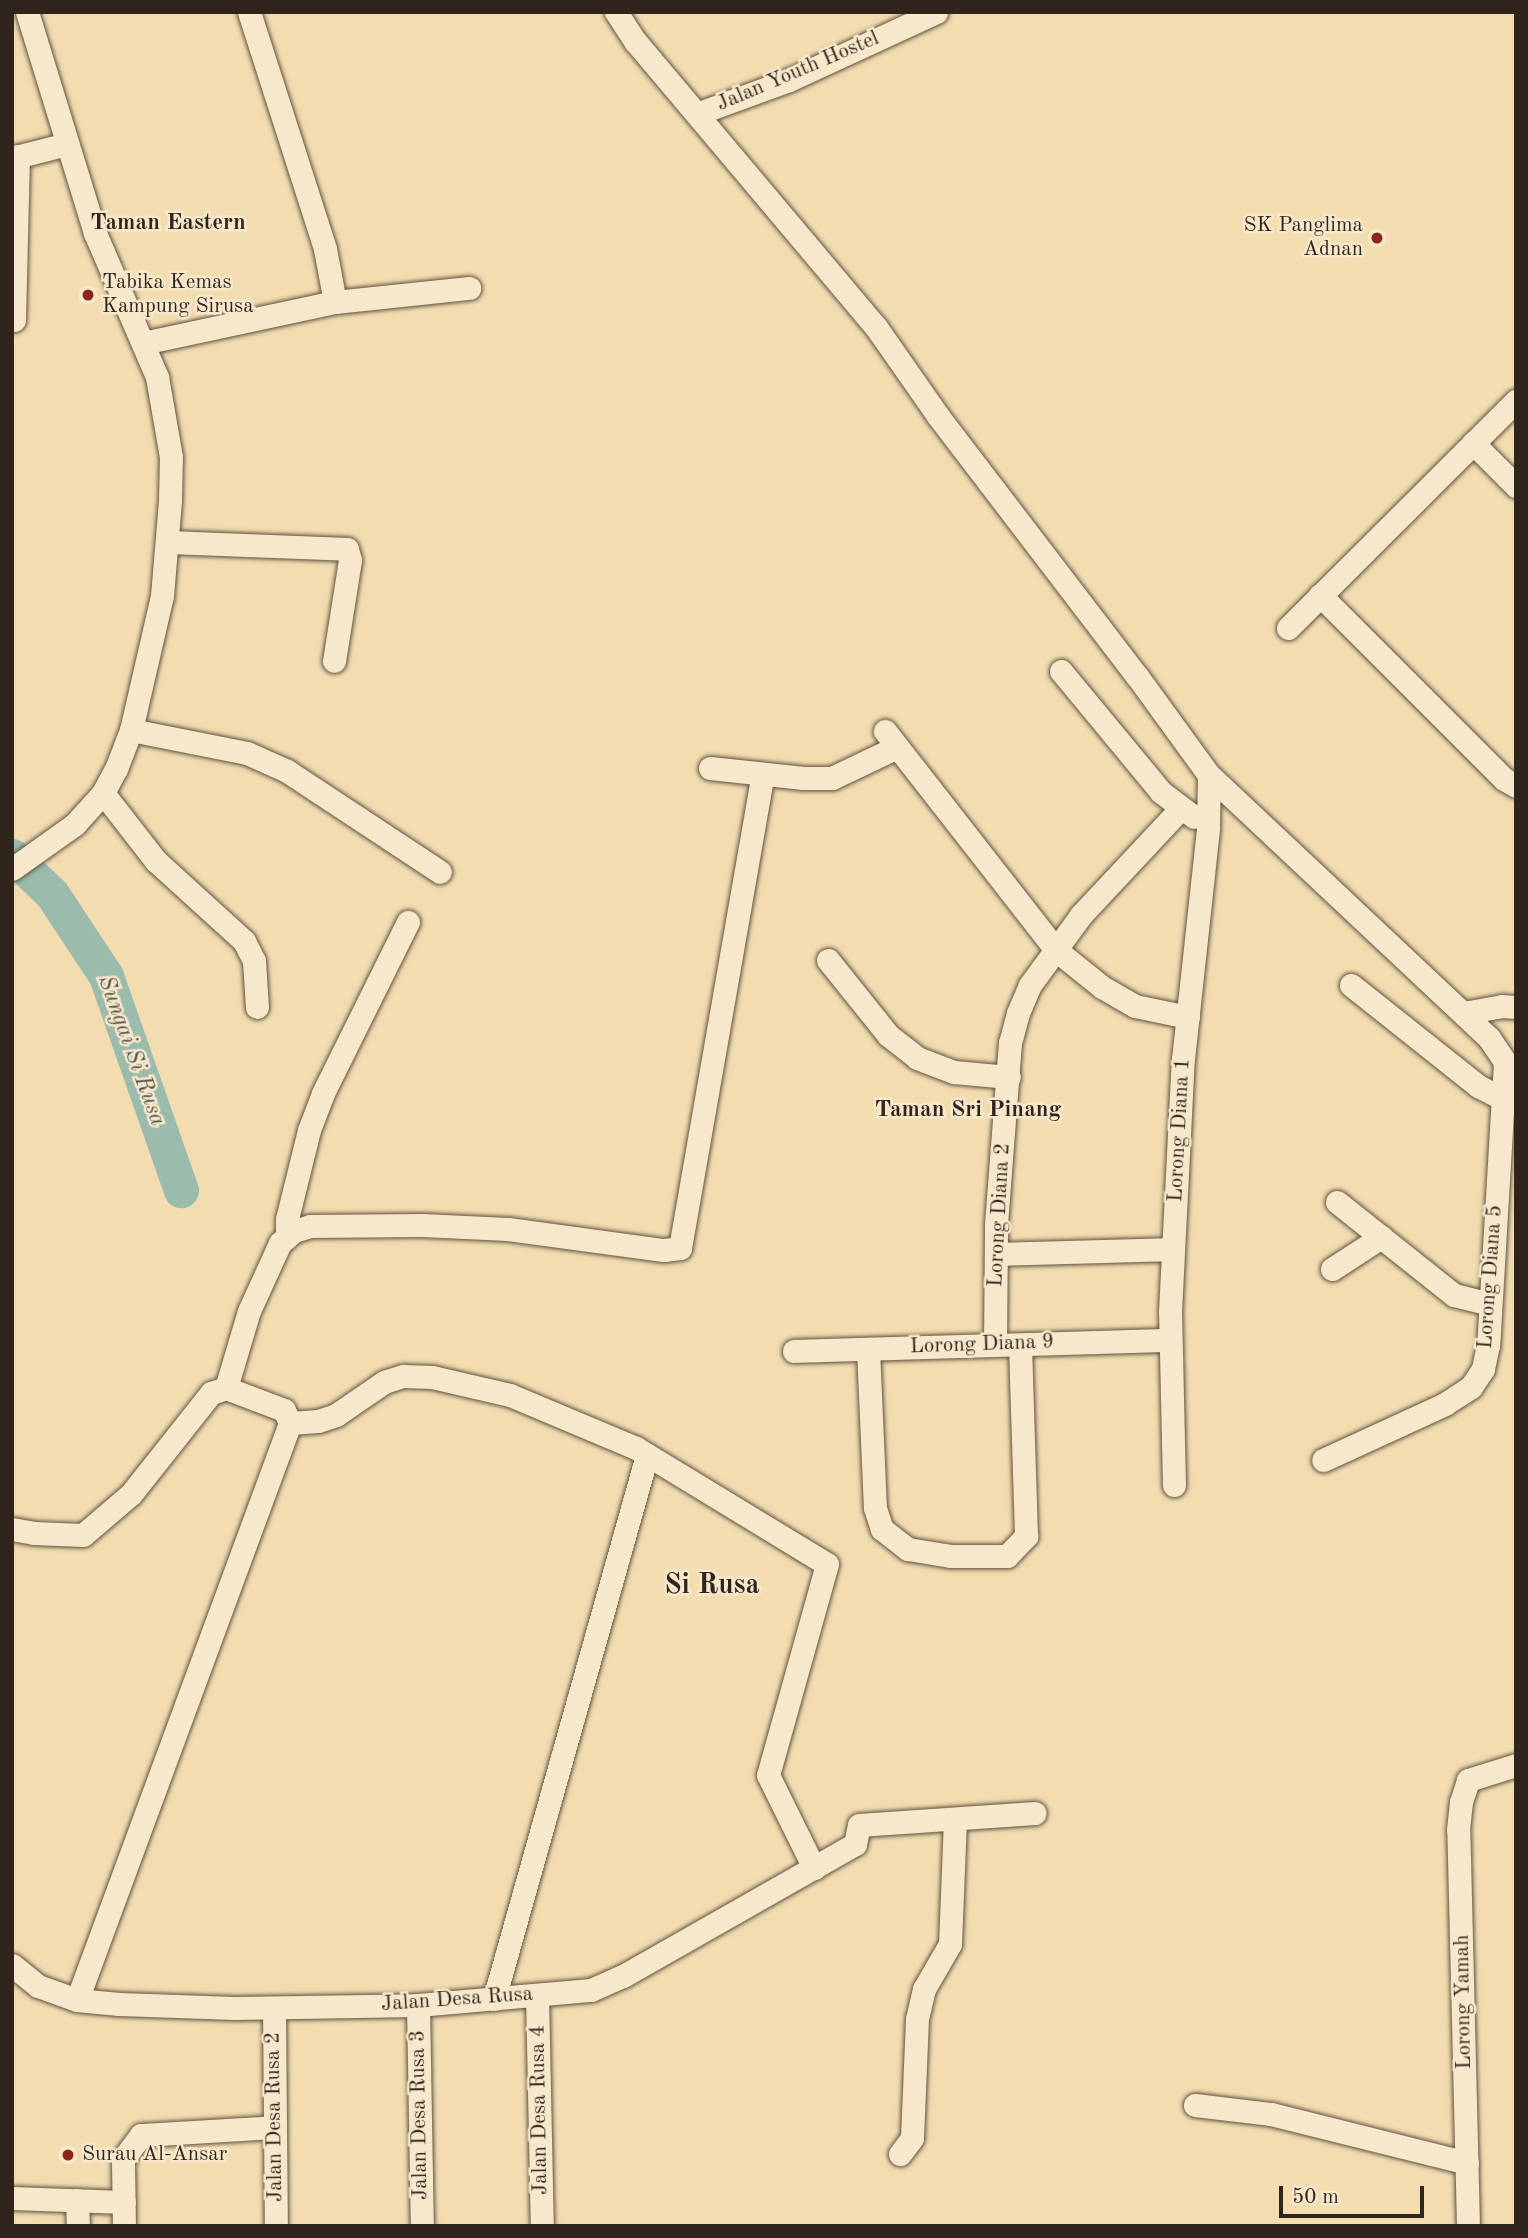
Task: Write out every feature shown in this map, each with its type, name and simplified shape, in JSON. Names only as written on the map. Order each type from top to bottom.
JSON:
[{"type":"street","points":[[12,869],[47,848],[75,824],[103,793],[131,730],[162,596],[168,542],[171,457],[166,415],[157,377],[95,233],[27,12]]},
{"type":"street","points":[[249,12],[325,249],[335,302]]},
{"type":"street","name":"Lorong Diana 5","points":[[615,12],[635,41],[699,113],[876,327],[938,416],[1137,676],[1209,775],[1464,1013],[1489,1038],[1504,1062],[1490,1304],[1483,1369],[1471,1387],[1445,1404],[1323,1460]]},
{"type":"street","name":"Jalan Youth Hostel","points":[[699,113],[789,80],[936,12]]},
{"type":"street","points":[[14,320],[15,157],[67,144]]},
{"type":"street","points":[[143,343],[335,302],[468,288]]},
{"type":"street","points":[[1287,628],[1516,401]]},
{"type":"street","points":[[1473,443],[1516,486]]},
{"type":"street","points":[[168,542],[347,549],[350,560],[334,661]]},
{"type":"street","points":[[1320,595],[1504,779],[1516,786]]},
{"type":"street","points":[[1061,671],[1161,792],[1208,827]]},
{"type":"street","points":[[131,730],[247,753],[287,771],[440,872]]},
{"type":"street","points":[[710,768],[832,778],[891,739],[1056,950],[1102,987],[1135,1006],[1188,1017]]},
{"type":"street","points":[[226,1388],[248,1311],[281,1243],[287,1237],[310,1226],[422,1225],[508,1229],[664,1250],[680,1248],[763,774]]},
{"type":"street","name":"Lorong Diana 1","points":[[1174,1485],[1170,1340],[1173,1249],[1188,1017],[1208,827],[1209,775]]},
{"type":"street","points":[[103,793],[156,862],[244,941],[254,961],[257,1007]]},
{"type":"street","name":"Lorong Diana 2","points":[[995,1345],[996,1254],[1010,1043],[1018,1013],[1030,985],[1081,915],[1181,808]]},
{"type":"street","points":[[287,1237],[290,1206],[309,1129],[323,1093],[408,922]]},
{"type":"street","points":[[828,960],[888,1035],[917,1058],[954,1073],[1009,1077]]},
{"type":"street","points":[[1351,985],[1478,1086],[1503,1099]]},
{"type":"street","points":[[1464,1013],[1501,1006],[1516,1007]]},
{"type":"street","points":[[1337,1202],[1454,1295],[1490,1304]]},
{"type":"street","points":[[1332,1269],[1381,1237]]},
{"type":"street","points":[[996,1254],[1173,1249]]},
{"type":"street","name":"Lorong Diana 9","points":[[794,1351],[1170,1340]]},
{"type":"street","points":[[868,1349],[875,1508],[883,1529],[908,1549],[951,1556],[1007,1556],[1026,1536],[1020,1345]]},
{"type":"street","points":[[290,1423],[318,1421],[336,1415],[384,1382],[403,1376],[432,1377],[510,1395],[647,1455],[827,1564],[768,1775],[814,1868]]},
{"type":"street","points":[[12,1529],[34,1533],[83,1535],[131,1494],[211,1393],[226,1388],[284,1410],[290,1423],[77,2000]]},
{"type":"street","points":[[494,1998],[647,1455]]},
{"type":"street","name":"Lorong Yamah","points":[[1468,2226],[1458,1830],[1461,1802],[1468,1780],[1516,1765]]},
{"type":"street","points":[[900,2154],[912,2137],[917,2019],[924,1989],[950,1944],[955,1819],[1035,1813]]},
{"type":"street","name":"Jalan Desa Rusa","points":[[12,1965],[38,1986],[77,2000],[274,2008],[418,2005],[597,1987],[623,1976],[855,1844],[859,1825],[955,1819]]},
{"type":"street","name":"Jalan Desa Rusa 4","points":[[537,1995],[542,2226]]},
{"type":"street","name":"Jalan Desa Rusa 3","points":[[418,2005],[422,2226]]},
{"type":"street","name":"Jalan Desa Rusa 2","points":[[274,2008],[276,2226]]},
{"type":"street","points":[[1195,2105],[1271,2115],[1467,2164]]},
{"type":"street","points":[[124,2226],[123,2159],[141,2135],[275,2127]]},
{"type":"street","points":[[12,2199],[124,2202]]},
{"type":"street","points":[[77,2200],[78,2226]]},
{"type":"waterway","name":"Sungai Si Rusa","points":[[12,856],[52,894],[106,976],[181,1190]]},
{"type":"place","name":"SK Panglima Adnan","points":[[1377,238]]},
{"type":"place","name":"Tabika Kemas Kampung Sirusa","points":[[88,295]]},
{"type":"place","name":"Surau Al-Ansar","points":[[68,2155]]},
{"type":"district","name":"Taman Eastern","points":[[168,223]]},
{"type":"district","name":"Taman Sri Pinang","points":[[968,1110]]},
{"type":"district","name":"Si Rusa","points":[[712,1586]]}]
